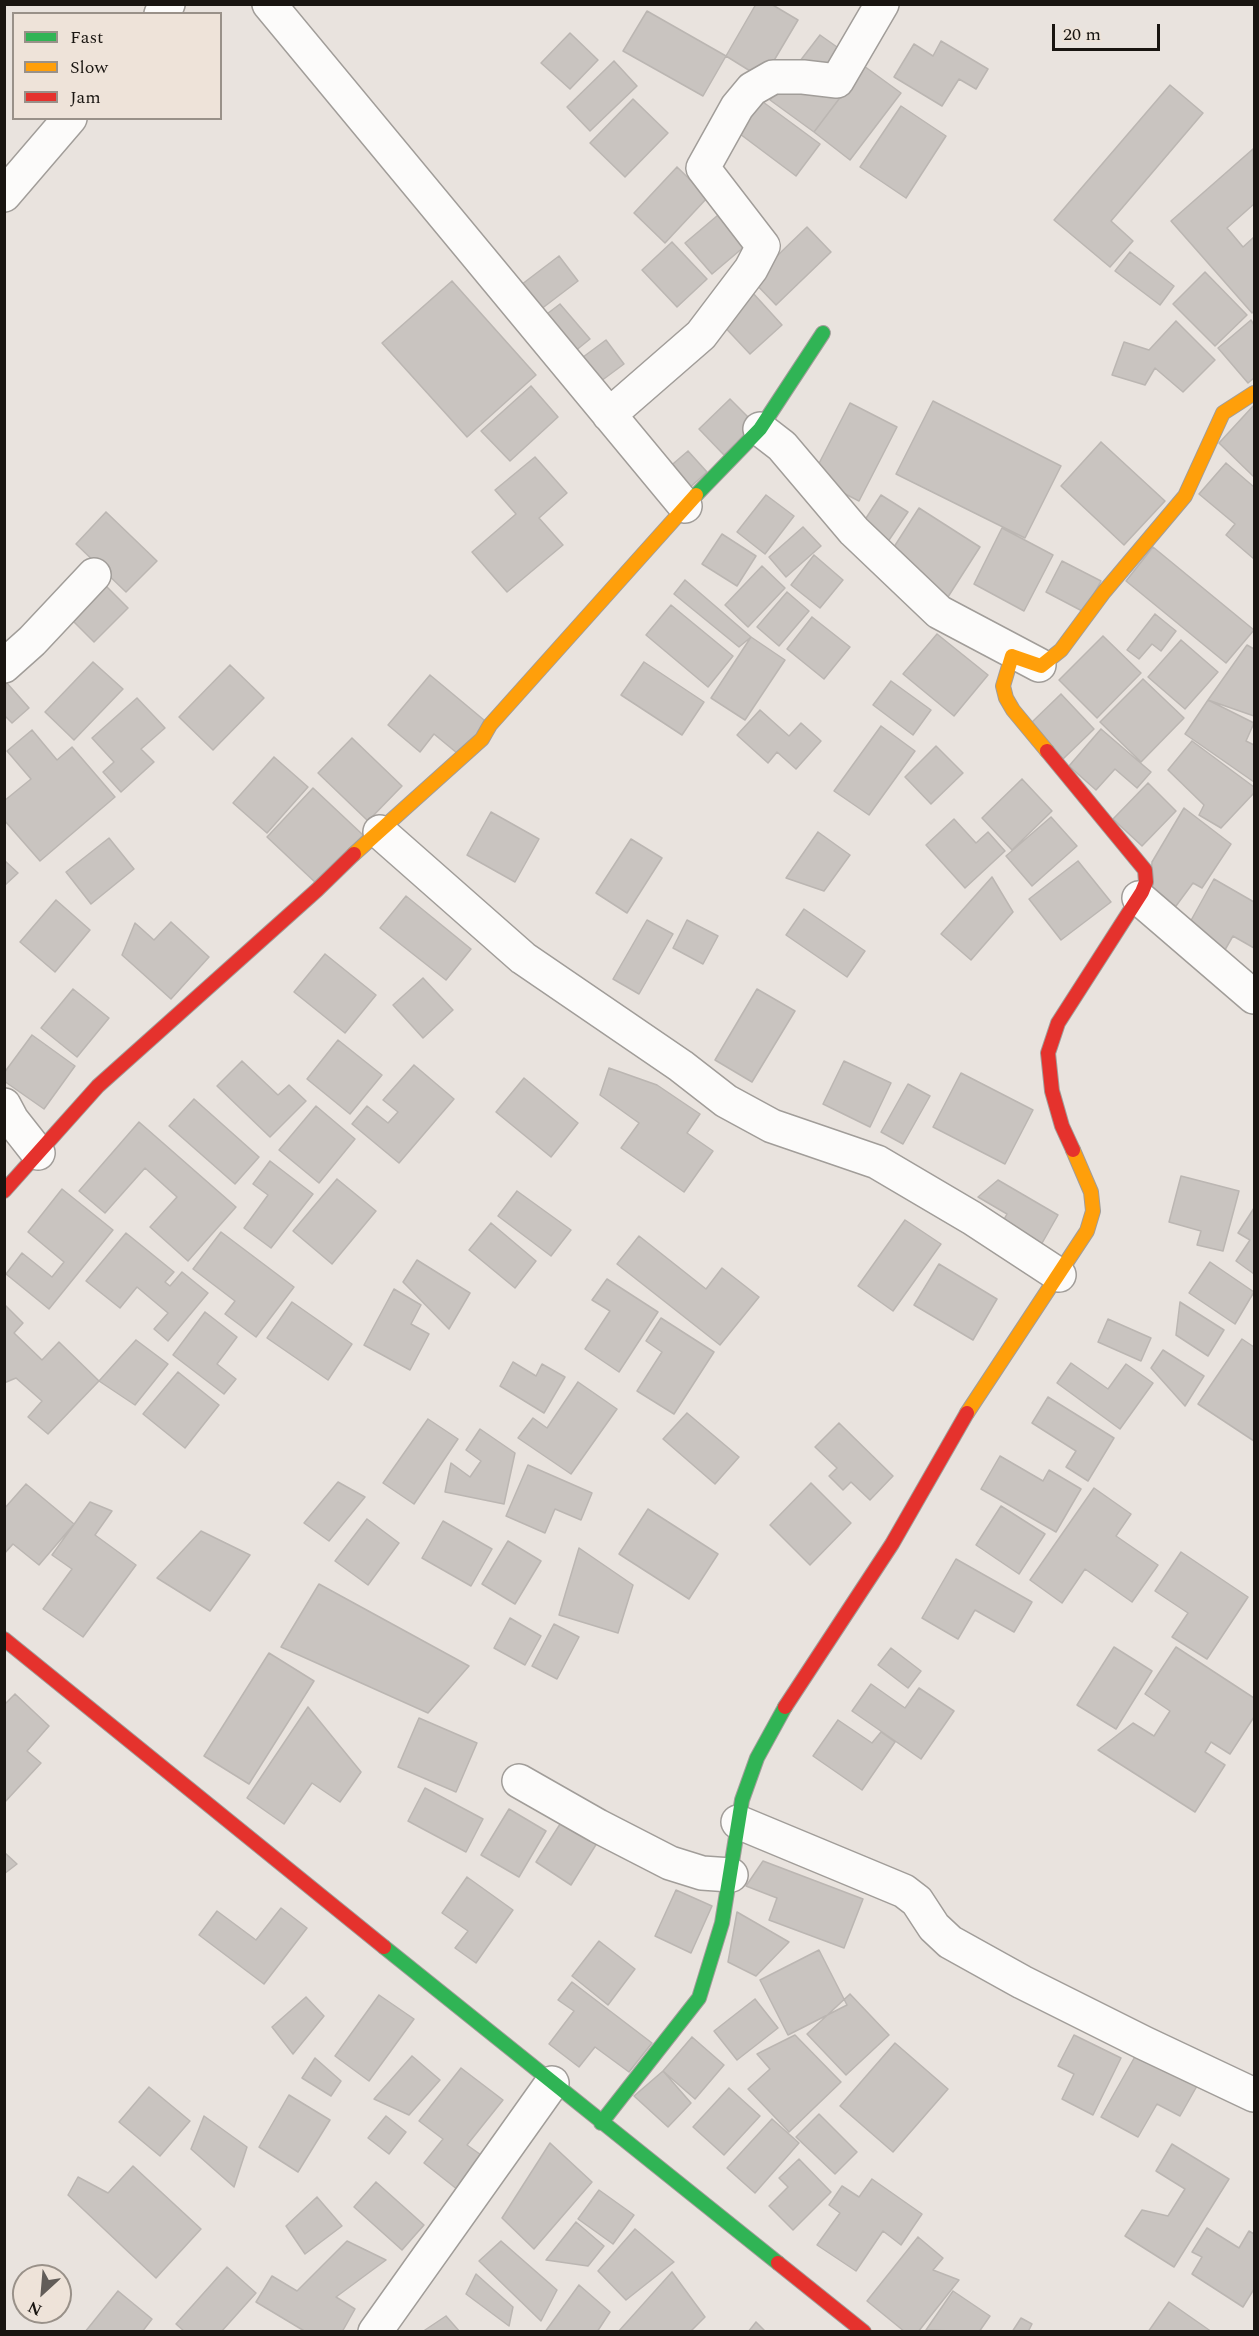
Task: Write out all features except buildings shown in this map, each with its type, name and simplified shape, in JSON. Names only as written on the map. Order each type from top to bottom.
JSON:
[{"type":"street","points":[[269,4],[685,506]]},
{"type":"street","points":[[609,415],[701,335],[751,269],[763,246],[703,168],[737,107],[752,89],[773,77],[803,77],[837,81],[882,4]]},
{"type":"street","points":[[4,195],[68,120]]},
{"type":"street","points":[[4,1191],[98,1086],[318,890],[368,840],[380,832],[482,739],[490,725],[685,506],[760,429],[823,333]]},
{"type":"street","points":[[1041,666],[1061,650],[1104,592],[1185,496],[1223,413],[1254,393]]},
{"type":"street","points":[[760,429],[782,446],[854,531],[939,612],[1041,666]]},
{"type":"street","points":[[4,666],[32,641],[94,575]]},
{"type":"street","points":[[601,2122],[699,1998],[722,1923],[742,1800],[757,1758],[778,1718],[892,1544],[968,1411],[1087,1231],[1093,1211],[1091,1192],[1062,1126],[1052,1091],[1048,1053],[1058,1023],[1139,898],[1146,882],[1145,870],[1046,752],[1006,698],[1003,686],[1012,656],[1041,666]]},
{"type":"street","points":[[380,832],[524,958],[681,1066],[726,1101],[772,1126],[877,1162],[972,1218],[1059,1275]]},
{"type":"street","points":[[1139,898],[1254,997]]},
{"type":"street","points":[[4,1105],[12,1120],[38,1153]]},
{"type":"street","points":[[4,1639],[552,2083],[864,2331]]},
{"type":"street","points":[[519,1781],[598,1826],[670,1863],[702,1874],[731,1875]]},
{"type":"street","points":[[738,1822],[904,1891],[917,1901],[934,1927],[950,1942],[1022,1982],[1254,2095]]},
{"type":"street","points":[[375,2331],[552,2083]]},
{"type":"traffic: fast","points":[[696,495],[760,429],[823,333]]},
{"type":"traffic: fast","points":[[601,2123],[699,1998],[722,1923],[742,1800],[757,1758],[785,1707]]},
{"type":"traffic: fast","points":[[384,1947],[778,2263]]},
{"type":"traffic: slow","points":[[1047,751],[1013,710],[1006,698],[1003,686],[1012,656],[1041,666],[1061,650],[1104,592],[1185,496],[1223,413],[1254,393]]},
{"type":"traffic: slow","points":[[354,854],[482,739],[490,725],[696,495]]},
{"type":"traffic: slow","points":[[967,1413],[1087,1231],[1093,1211],[1091,1192],[1073,1150]]},
{"type":"traffic: jam","points":[[1047,751],[1145,870],[1146,882],[1142,892],[1058,1023],[1048,1053],[1052,1091],[1062,1126],[1073,1150]]},
{"type":"traffic: jam","points":[[4,1191],[98,1086],[317,890],[354,854]]},
{"type":"traffic: jam","points":[[785,1707],[892,1544],[967,1413]]},
{"type":"traffic: jam","points":[[4,1639],[384,1947]]},
{"type":"traffic: jam","points":[[778,2263],[864,2332]]}]
